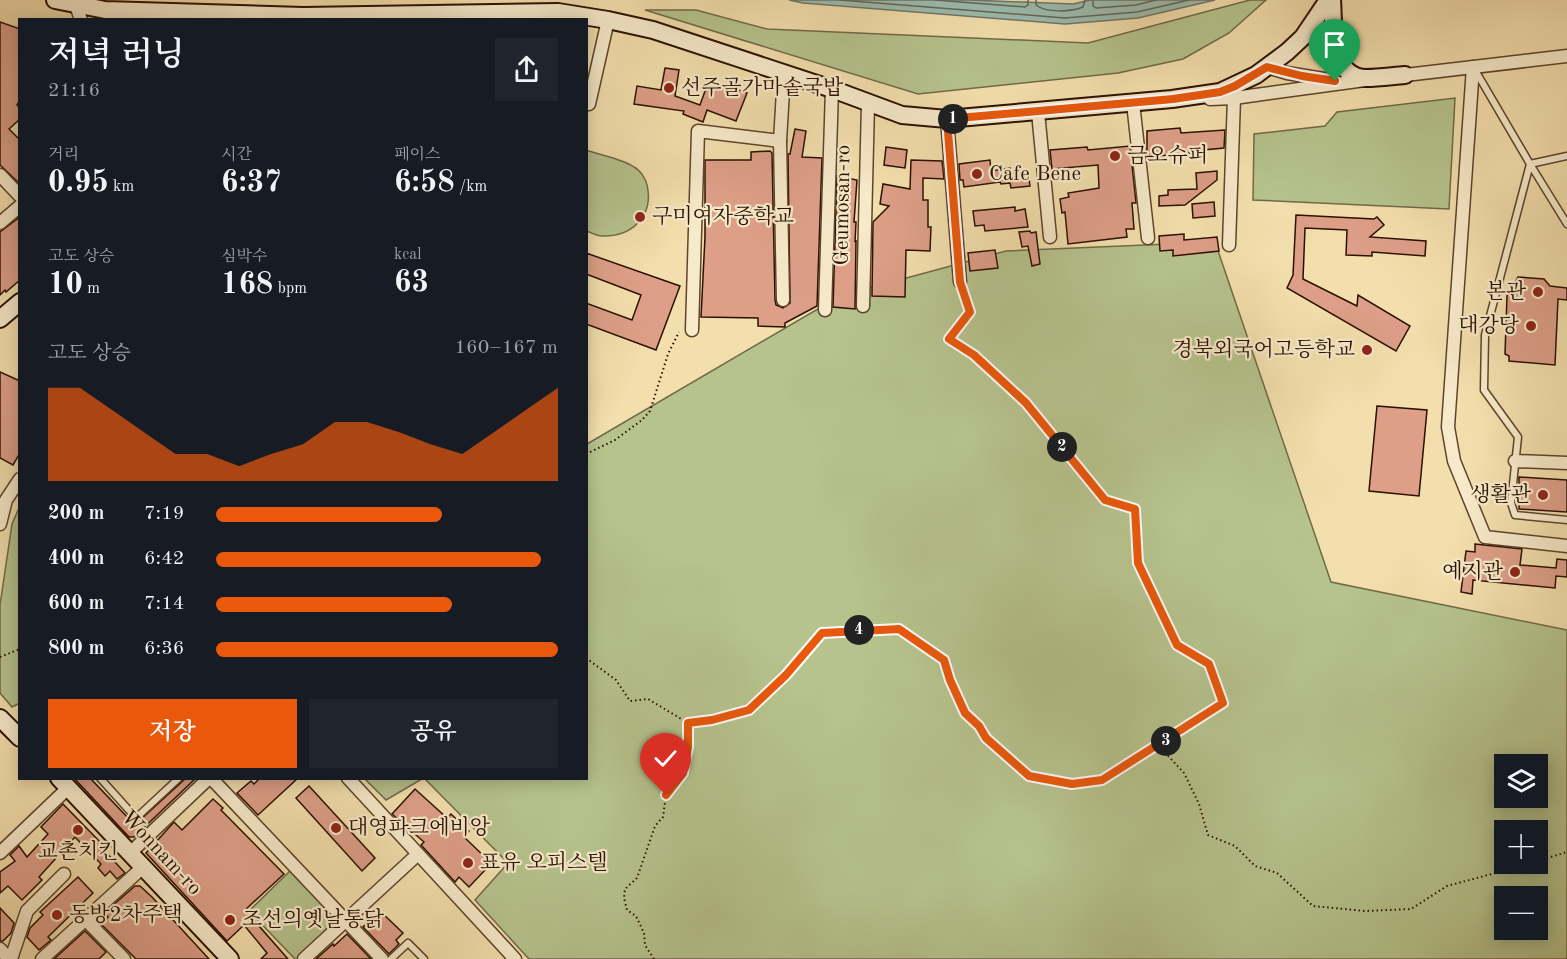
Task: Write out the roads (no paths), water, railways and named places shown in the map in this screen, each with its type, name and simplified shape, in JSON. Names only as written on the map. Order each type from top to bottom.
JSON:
[{"type":"street","points":[[55,0],[78,12],[105,10],[302,12],[411,17],[558,12],[653,30],[832,89],[902,116],[947,119],[1133,103],[1220,92],[1267,67],[1303,38],[1328,0]]},
{"type":"street","points":[[1332,0],[1336,50],[1345,70],[1364,78],[1405,75]]},
{"type":"street","points":[[589,104],[608,20]]},
{"type":"street","points":[[1173,99],[1234,98],[1567,56]]},
{"type":"street","points":[[1267,67],[1315,79],[1363,81]]},
{"type":"street","points":[[1473,67],[1448,427],[1454,461],[1485,537],[1567,546]]},
{"type":"street","points":[[783,300],[780,141],[784,74]]},
{"type":"street","name":"Geumosan-ro","points":[[825,310],[832,89]]},
{"type":"street","points":[[1228,245],[1234,98]]},
{"type":"street","points":[[1133,103],[1148,238]]},
{"type":"street","name":"Geumosan-ro","points":[[863,306],[868,104]]},
{"type":"street","points":[[1038,112],[1050,237]]},
{"type":"street","points":[[947,119],[960,282]]},
{"type":"street","points":[[692,330],[698,131],[780,141]]},
{"type":"street","points":[[0,175],[18,194]]},
{"type":"street","points":[[0,223],[18,208]]},
{"type":"street","points":[[0,319],[18,304]]},
{"type":"street","points":[[1515,461],[1567,463]]},
{"type":"street","points":[[0,524],[3,497],[18,481]]},
{"type":"street","points":[[0,718],[18,736]]},
{"type":"street","points":[[130,853],[208,780]]},
{"type":"street","points":[[212,780],[382,959]]},
{"type":"street","points":[[350,780],[515,959]]},
{"type":"street","points":[[0,853],[63,783]]},
{"type":"street","name":"Wonnam-ro","points":[[63,783],[230,959]]},
{"type":"street","points":[[304,959],[418,854]]},
{"type":"street","points":[[42,959],[143,867]]},
{"type":"street","points":[[0,949],[10,959],[27,911],[64,874]]},
{"type":"street","points":[[86,919],[123,959]]},
{"type":"lane","points":[[1473,67],[1567,224]]},
{"type":"lane","points":[[1530,164],[1567,156]]},
{"type":"lane","points":[[1530,164],[1485,335],[1484,390],[1518,436],[1511,503],[1515,515],[1567,520]]},
{"type":"lane","points":[[102,780],[136,818],[177,780]]},
{"type":"lane","points":[[391,959],[408,943],[424,959]]},
{"type":"water","points":[[789,0],[969,0],[1073,4],[1090,0],[1215,0],[1138,18],[1065,24]]},
{"type":"place","name":"선주골가마솥국밥","points":[[669,88]]},
{"type":"place","name":"금오슈퍼","points":[[1115,156]]},
{"type":"place","name":"Cafe Bene","points":[[977,174]]},
{"type":"place","name":"구미여자중학교","points":[[640,217]]},
{"type":"place","name":"본관","points":[[1538,292]]},
{"type":"place","name":"대강당","points":[[1531,326]]},
{"type":"place","name":"경북외국어고등학교","points":[[1367,350]]},
{"type":"place","name":"생활관","points":[[1543,495]]},
{"type":"place","name":"예지관","points":[[1515,572]]},
{"type":"place","name":"대영파크에비앙","points":[[336,828]]},
{"type":"place","name":"교촌치킨","points":[[78,830]]},
{"type":"place","name":"표유 오피스텔","points":[[468,863]]},
{"type":"place","name":"동방2차주택","points":[[57,915]]},
{"type":"place","name":"조선의옛날통닭","points":[[230,920]]}]
